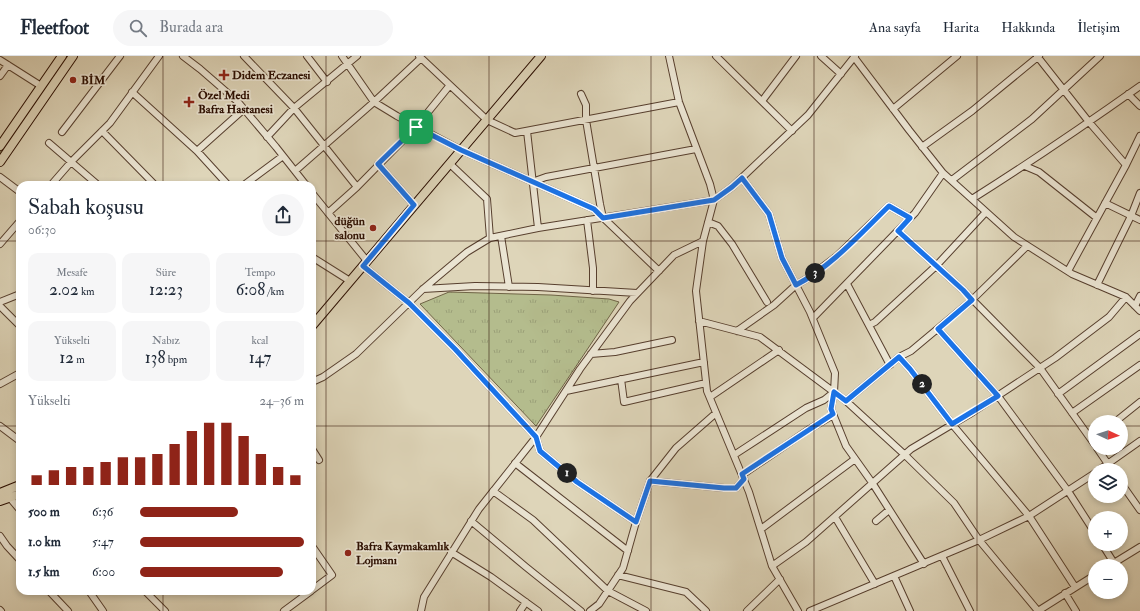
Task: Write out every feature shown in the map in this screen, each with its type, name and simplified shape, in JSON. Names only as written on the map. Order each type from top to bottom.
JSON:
[{"type":"main road","points":[[0,146],[62,56]]},
{"type":"main road","points":[[0,162],[73,56]]},
{"type":"main road","points":[[316,321],[541,56]]},
{"type":"main road","points":[[0,493],[16,487]]},
{"type":"main road","points":[[0,501],[16,496]]},
{"type":"street","points":[[62,132],[120,56]]},
{"type":"street","points":[[54,181],[71,162],[110,123],[159,56]]},
{"type":"street","points":[[183,56],[238,102],[303,181]]},
{"type":"street","points":[[244,56],[294,108],[357,187]]},
{"type":"street","points":[[307,56],[327,82]]},
{"type":"street","points":[[342,56],[374,102],[416,127],[461,150],[594,209],[659,271]]},
{"type":"street","points":[[267,137],[294,108],[357,56]]},
{"type":"street","points":[[669,56],[679,102],[710,184],[714,200],[703,241],[696,291],[706,384],[716,413],[749,492],[772,566],[798,611]]},
{"type":"street","points":[[716,56],[792,130]]},
{"type":"street","points":[[762,101],[796,56]]},
{"type":"street","points":[[821,56],[841,74]]},
{"type":"street","points":[[893,109],[958,56]]},
{"type":"street","points":[[922,147],[972,111],[1038,56],[1089,122],[1126,165]]},
{"type":"street","points":[[952,180],[1032,119],[1100,56]]},
{"type":"street","points":[[295,171],[324,144],[374,102],[420,57],[487,120],[515,133],[679,102]]},
{"type":"street","points":[[316,380],[356,354],[423,290],[467,252],[490,238],[538,228],[714,200],[742,178],[808,115],[855,57],[943,173],[1014,237],[1068,272],[1126,297],[1138,308]]},
{"type":"street","points":[[0,60],[41,86]]},
{"type":"street","points":[[0,76],[8,65]]},
{"type":"street","points":[[328,213],[357,187],[416,127],[450,85]]},
{"type":"street","points":[[972,199],[1025,166],[1140,86]]},
{"type":"street","points":[[132,92],[197,151],[224,181]]},
{"type":"street","points":[[581,94],[586,105],[586,120],[603,218]]},
{"type":"street","points":[[1128,94],[1140,106]]},
{"type":"street","points":[[197,151],[244,109]]},
{"type":"street","points":[[102,131],[151,181]]},
{"type":"street","points":[[527,131],[538,228]]},
{"type":"street","points":[[1068,272],[1140,136]]},
{"type":"street","points":[[49,143],[93,181]]},
{"type":"street","points":[[532,182],[546,177],[696,149]]},
{"type":"street","points":[[249,181],[283,156]]},
{"type":"street","points":[[378,164],[414,205]]},
{"type":"street","points":[[450,164],[487,199],[490,238]]},
{"type":"street","points":[[1025,166],[1039,172],[1097,218]]},
{"type":"street","points":[[813,318],[910,218],[943,173]]},
{"type":"street","points":[[0,177],[16,189]]},
{"type":"street","points":[[742,178],[769,214],[782,258],[813,318],[835,373],[831,409],[846,446],[924,564]]},
{"type":"street","points":[[1097,285],[1131,216],[1140,193]]},
{"type":"street","points":[[316,198],[365,263],[409,303],[455,349],[536,437],[540,451],[572,477],[636,522]]},
{"type":"street","points":[[1105,203],[1140,220]]},
{"type":"street","points":[[737,331],[774,304],[796,285],[808,278],[837,256],[889,206],[910,218]]},
{"type":"street","points":[[869,326],[936,266],[986,212]]},
{"type":"street","points":[[587,220],[593,268],[593,291]]},
{"type":"street","points":[[708,222],[718,226],[732,244],[767,302]]},
{"type":"street","points":[[0,244],[16,225]]},
{"type":"street","points":[[898,231],[972,300],[1040,368],[1088,433]]},
{"type":"street","points":[[501,236],[509,287]]},
{"type":"street","points":[[421,611],[424,597],[471,521],[536,437],[566,390],[630,301],[674,256],[703,241]]},
{"type":"street","points":[[846,401],[899,357],[911,350],[938,329],[972,300],[1027,246]]},
{"type":"street","points":[[316,260],[350,281]]},
{"type":"street","points":[[846,284],[890,365]]},
{"type":"street","points":[[423,290],[475,286],[637,294]]},
{"type":"street","points":[[0,302],[16,296]]},
{"type":"street","points":[[1138,308],[1140,296]]},
{"type":"street","points":[[772,566],[806,542],[911,449],[998,396],[1040,368],[1109,317],[1126,297]]},
{"type":"street","points":[[0,306],[16,322]]},
{"type":"street","points":[[699,321],[760,337],[846,401],[905,455],[954,503],[979,540],[1038,611],[1088,579]]},
{"type":"street","points":[[938,329],[998,396],[1068,491],[1088,522]]},
{"type":"street","points":[[1058,394],[1140,334]]},
{"type":"street","points":[[591,354],[615,352],[672,340]]},
{"type":"street","points":[[710,397],[779,350]]},
{"type":"street","points":[[899,357],[952,424],[1029,516],[1075,587]]},
{"type":"street","points":[[566,390],[704,362]]},
{"type":"street","points":[[1072,413],[1140,365]]},
{"type":"street","points":[[0,384],[16,375]]},
{"type":"street","points":[[621,379],[624,402],[706,384]]},
{"type":"street","points":[[734,455],[806,408],[824,400],[834,392]]},
{"type":"street","points":[[1124,415],[1140,402]]},
{"type":"street","points":[[590,611],[600,604],[623,568],[636,522],[650,481],[676,448],[716,413]]},
{"type":"street","points":[[650,481],[736,488],[743,477],[833,414]]},
{"type":"street","points":[[0,426],[16,438]]},
{"type":"street","points":[[1109,463],[1140,441]]},
{"type":"street","points":[[316,455],[319,460]]},
{"type":"street","points":[[761,529],[855,459]]},
{"type":"street","points":[[515,463],[628,551]]},
{"type":"street","points":[[810,611],[979,540],[1029,516],[1088,478]]},
{"type":"street","points":[[493,491],[533,520],[608,590],[646,611]]},
{"type":"street","points":[[1128,492],[1140,510]]},
{"type":"street","points":[[10,498],[16,505]]},
{"type":"street","points":[[876,521],[889,510]]},
{"type":"street","points":[[835,517],[875,584]]},
{"type":"street","points":[[471,521],[581,611]]},
{"type":"street","points":[[0,536],[16,556]]},
{"type":"street","points":[[1120,559],[1140,547]]},
{"type":"street","points":[[316,552],[332,575],[316,587]]},
{"type":"street","points":[[451,552],[538,611]]},
{"type":"street","points":[[942,556],[970,611]]},
{"type":"street","points":[[618,575],[686,592],[706,611]]},
{"type":"street","points":[[894,576],[910,611]]},
{"type":"street","points":[[747,611],[780,579]]},
{"type":"street","points":[[1065,593],[1076,611]]},
{"type":"street","points":[[53,595],[68,611]]},
{"type":"street","points":[[93,595],[103,611]]},
{"type":"street","points":[[149,595],[165,611]]},
{"type":"street","points":[[287,610],[306,595]]},
{"type":"street","points":[[520,611],[526,602]]},
{"type":"green space","points":[[68,56],[0,156],[0,152]]},
{"type":"green space","points":[[449,292],[551,295],[609,299],[619,302],[536,426],[420,304]]},
{"type":"place","name":"Didem Eczanesi","points":[[224,75]]},
{"type":"place","name":"BİM","points":[[73,80]]},
{"type":"place","name":"Özel Medi Bafra Hastanesi","points":[[189,102]]},
{"type":"place","name":"düğün salonu","points":[[373,228]]},
{"type":"place","name":"Bafra Kaymakamlık Lojmanı","points":[[348,553]]},
{"type":"route","points":[[416,127],[461,150],[594,209],[603,218],[714,200],[742,178],[769,214],[782,258],[796,285],[808,278],[837,256],[889,206],[910,218],[898,231],[972,300],[938,329],[998,396],[952,424],[899,357],[846,401],[834,392],[831,409],[833,414],[742,474],[744,479],[736,488],[650,481],[636,522],[577,482],[540,451],[536,437],[455,349],[409,303],[363,266],[414,205],[378,164],[416,127]]}]
